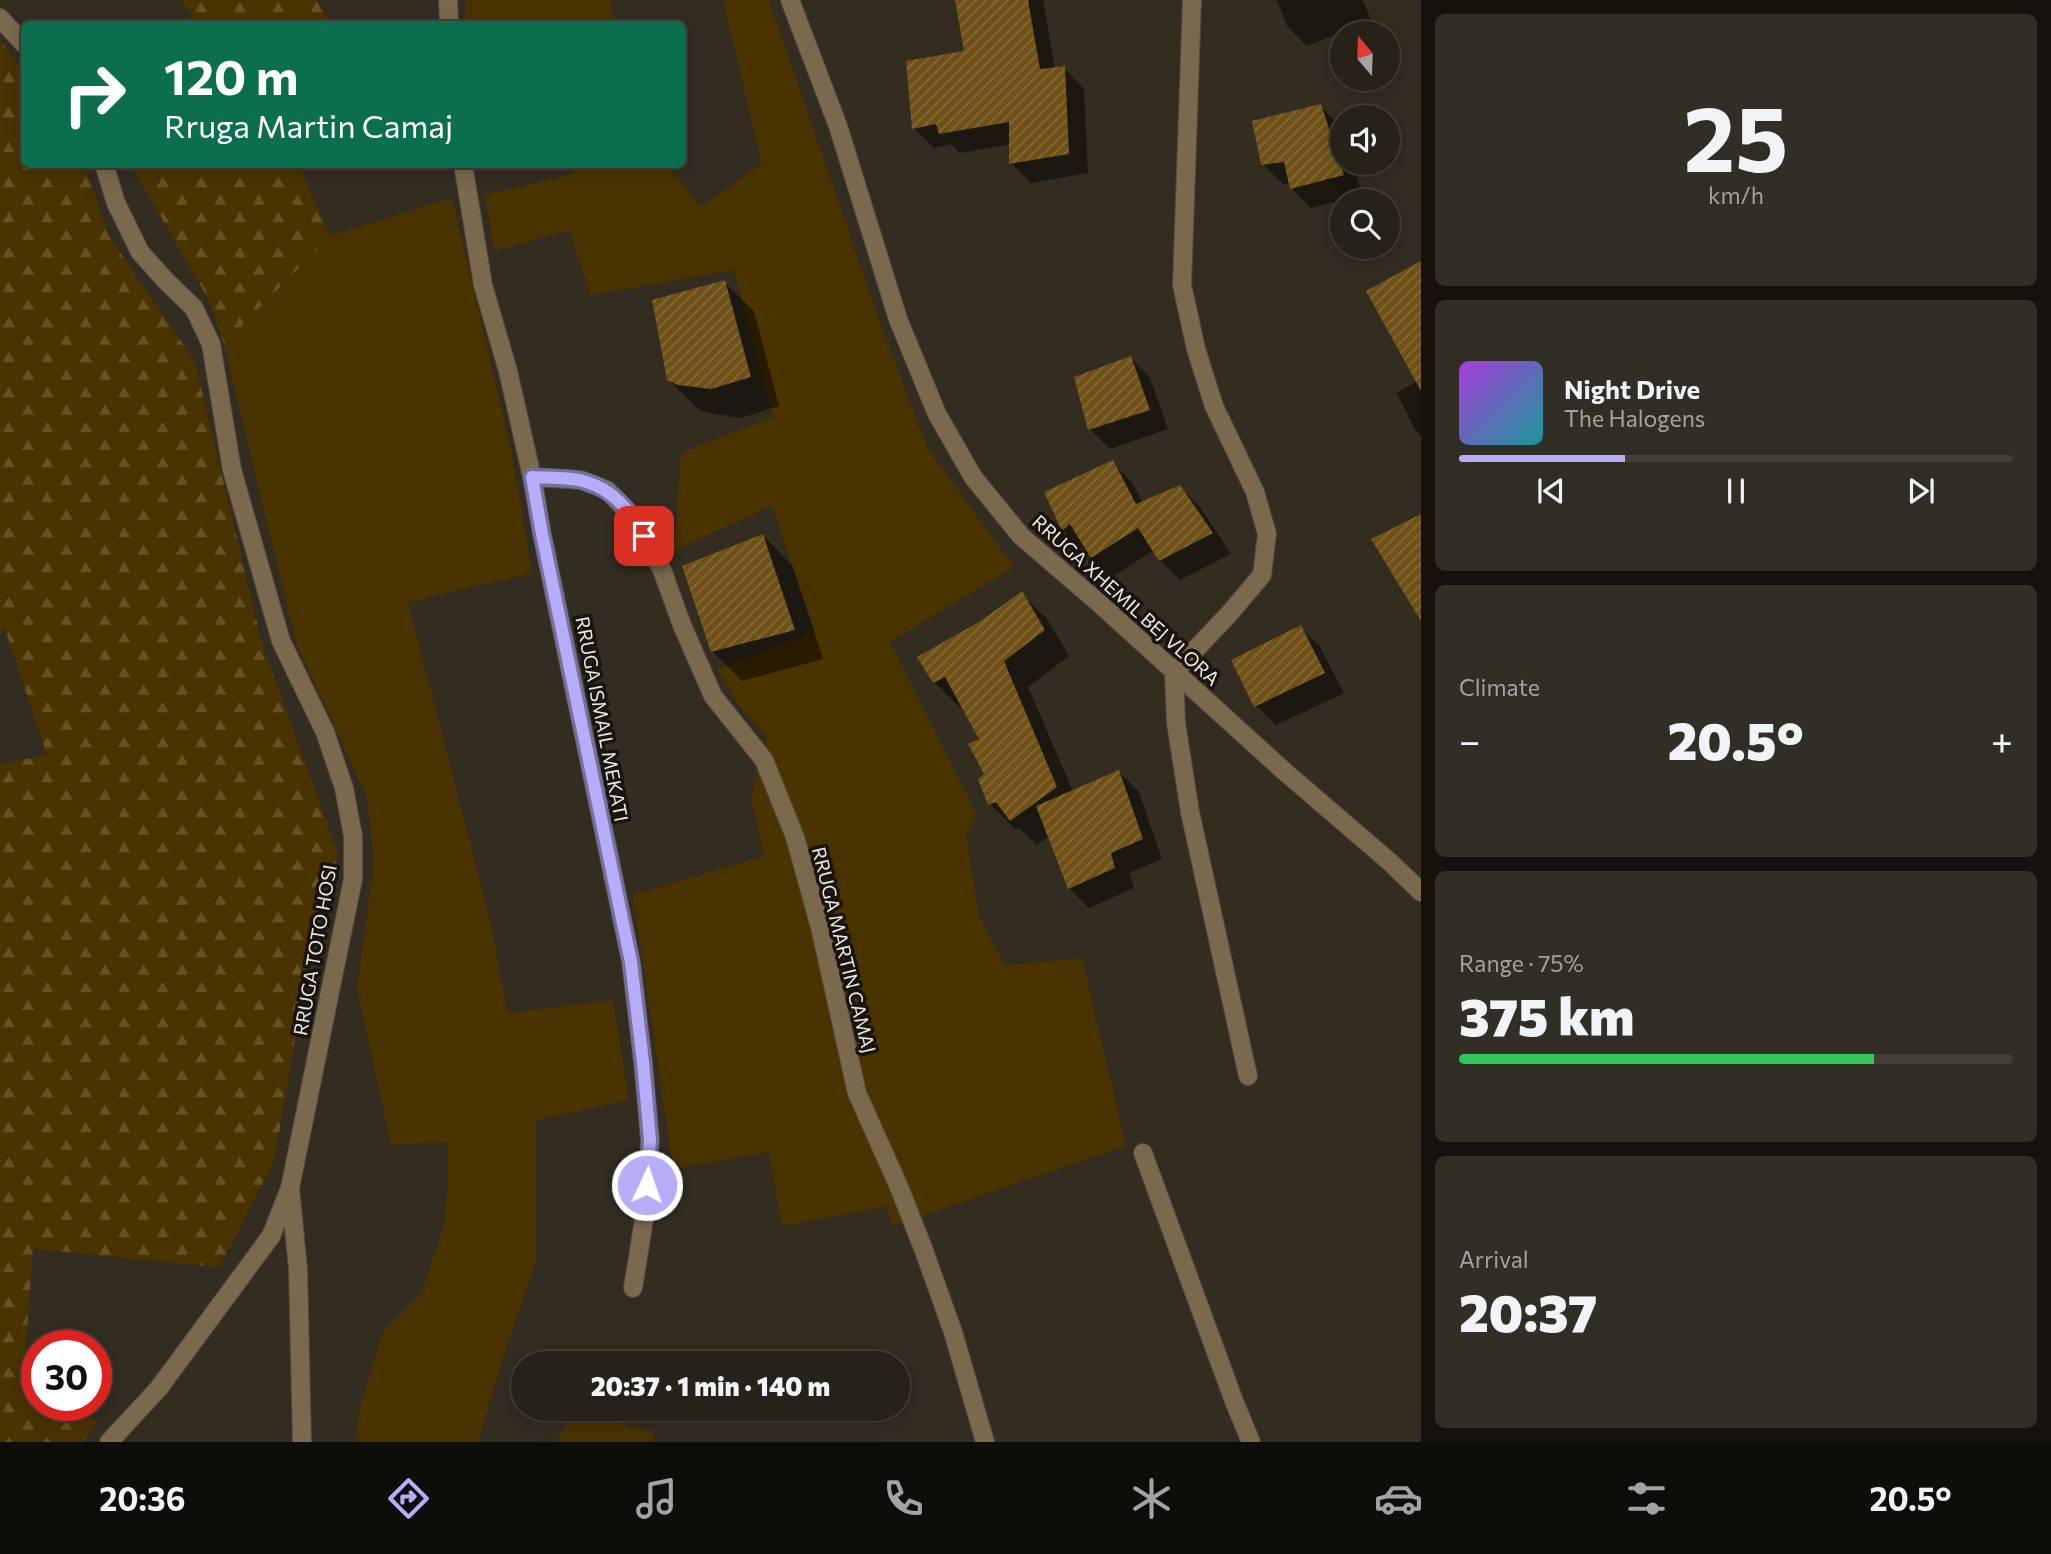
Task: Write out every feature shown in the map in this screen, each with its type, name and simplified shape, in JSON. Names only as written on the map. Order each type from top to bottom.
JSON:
[{"type":"street","points":[[448,0],[449,21]]},
{"type":"street","name":"RRUGA XHEMIL BEJ VLORA","points":[[790,0],[838,127],[898,319],[937,414],[973,477],[1021,536],[1421,892]]},
{"type":"street","points":[[1192,0],[1182,285],[1196,349],[1214,407],[1255,492],[1268,534],[1262,575],[1174,672],[1176,723],[1190,812],[1248,1076]]},
{"type":"street","points":[[0,18],[21,41]]},
{"type":"street","name":"RRUGA TOTO HOSI","points":[[105,168],[116,203],[140,252],[194,307],[211,344],[232,470],[281,641],[325,732],[344,788],[353,836],[353,879],[290,1188],[271,1236],[159,1388],[109,1442]]},
{"type":"street","name":"RRUGA ISMAIL MEKATI","points":[[464,168],[483,285],[508,370],[532,477],[631,962],[650,1140],[646,1207],[633,1287]]},
{"type":"street","name":"RRUGA MARTIN CAMAJ","points":[[532,477],[581,480],[607,490],[635,519],[662,570],[713,696],[764,760],[795,837],[820,927],[857,1093],[923,1248],[953,1332],[985,1442]]},
{"type":"street","points":[[1143,1153],[1251,1442]]},
{"type":"street","points":[[290,1188],[298,1269],[302,1442]]},
{"type":"green space","points":[[180,0],[317,0],[329,21],[186,21],[192,14]]},
{"type":"green space","points":[[465,0],[610,0],[614,21],[465,21]]},
{"type":"green space","points":[[723,0],[769,0],[877,314],[927,447],[1014,567],[890,642],[977,815],[966,836],[979,916],[1005,966],[1082,958],[1126,1146],[892,1226],[887,1206],[782,1226],[769,1152],[673,1169],[633,895],[764,856],[751,796],[767,736],[739,706],[717,669],[815,631],[772,506],[674,550],[681,453],[773,417],[734,270],[591,295],[569,230],[494,251],[485,195],[573,174],[572,168],[669,168],[701,207],[762,164]]},
{"type":"green space","points":[[0,40],[21,67],[21,168],[85,168],[109,236],[195,362],[262,644],[338,853],[309,959],[274,1161],[219,1267],[33,1249],[27,1330],[21,1330],[21,1421],[98,1422],[83,1442],[0,1442],[0,764],[47,755],[5,629],[0,634]]},
{"type":"green space","points":[[133,168],[300,168],[330,236],[224,344],[209,300]]},
{"type":"green space","points":[[452,198],[512,454],[532,573],[408,602],[491,924],[507,1013],[613,1000],[629,1100],[536,1120],[536,1261],[507,1345],[479,1438],[481,1442],[356,1442],[359,1412],[382,1333],[422,1293],[445,1220],[448,1142],[391,1145],[357,988],[374,863],[367,797],[296,642],[224,344],[330,236]]},
{"type":"green space","points":[[568,1421],[612,1421],[653,1432],[653,1442],[556,1442]]},
{"type":"building","points":[[955,0],[1028,0],[1040,69],[1065,66],[1069,154],[1009,164],[1009,122],[939,134],[936,124],[912,129],[906,61],[964,51]]},
{"type":"building","points":[[1321,104],[1330,132],[1330,175],[1344,175],[1290,189],[1284,162],[1261,165],[1252,121]]},
{"type":"building","points":[[1421,261],[1421,391],[1366,291]]},
{"type":"building","points":[[725,280],[751,377],[711,389],[678,385],[667,380],[652,300]]},
{"type":"building","points":[[1131,356],[1150,410],[1088,430],[1074,377]]},
{"type":"building","points":[[1113,460],[1136,504],[1180,485],[1213,533],[1159,561],[1138,528],[1091,558],[1070,524],[1062,531],[1044,492]]},
{"type":"building","points":[[1421,514],[1421,621],[1371,539]]},
{"type":"building","points":[[763,534],[795,630],[711,652],[682,566]]},
{"type":"building","points":[[1022,591],[1045,630],[1004,661],[1057,787],[1010,821],[996,802],[988,805],[978,779],[984,774],[968,744],[979,739],[945,677],[933,683],[917,657],[979,622]]},
{"type":"building","points":[[1301,625],[1325,673],[1254,707],[1231,660]]},
{"type":"building","points":[[1119,770],[1143,839],[1111,853],[1115,868],[1068,889],[1036,806]]},
{"type":"route","points":[[644,536],[635,519],[607,490],[581,480],[532,477],[631,962],[650,1140],[647,1185]]}]
